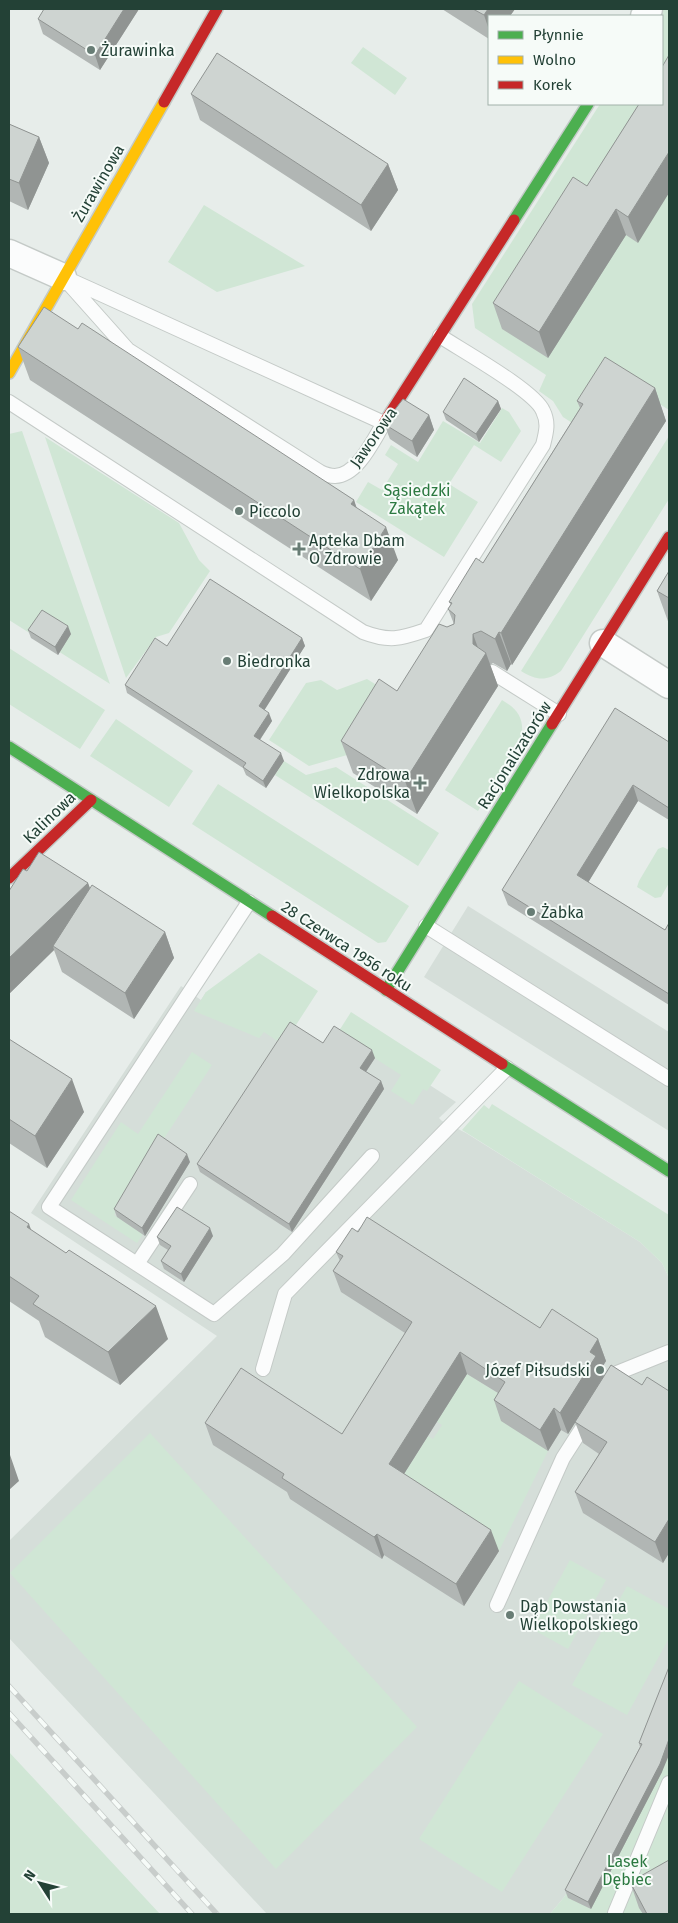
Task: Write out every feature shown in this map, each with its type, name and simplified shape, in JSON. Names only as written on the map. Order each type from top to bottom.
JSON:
[{"type":"street","name":"Żurawinowa","points":[[9,373],[217,9]]},
{"type":"street","name":"Jaworowa","points":[[384,423],[587,105]]},
{"type":"street","name":"Jaworowa","points":[[9,253],[63,277]]},
{"type":"street","name":"Racjonalizatorów","points":[[386,990],[669,537]]},
{"type":"street","points":[[603,644],[669,685]]},
{"type":"street","name":"28 Czerwca 1956 roku","points":[[9,747],[669,1171]]},
{"type":"street","name":"Kalinowa","points":[[9,878],[91,800]]},
{"type":"lane","name":"Jaworowa","points":[[63,277],[128,350],[320,472],[334,476],[347,473],[357,464],[384,423]]},
{"type":"lane","points":[[63,277],[384,423]]},
{"type":"lane","points":[[9,402],[363,632],[382,639],[431,633],[543,445],[548,428],[543,410],[529,394],[440,336]]},
{"type":"lane","points":[[492,672],[559,714]]},
{"type":"lane","points":[[249,902],[49,1207],[214,1314],[283,1254],[372,1156]]},
{"type":"lane","points":[[426,926],[669,1079]]},
{"type":"lane","points":[[263,1369],[285,1294],[507,1068]]},
{"type":"lane","points":[[137,1264],[190,1184]]},
{"type":"lane","points":[[497,1605],[563,1458],[617,1373],[669,1352]]},
{"type":"lane","points":[[615,1913],[669,1783]]},
{"type":"shaded area","points":[[468,906],[669,1032],[669,1131],[424,977]]},
{"type":"shaded area","points":[[181,986],[201,1000],[206,992],[293,1029],[326,1051],[341,1028],[456,1102],[439,1118],[442,1121],[466,1133],[640,1242],[662,1263],[669,1278],[669,1679],[640,1751],[565,1896],[550,1914],[267,1914],[9,1638],[9,1541],[217,1336],[31,1213]]},
{"type":"green space","points":[[661,9],[669,9],[669,410],[614,375],[580,428],[563,417],[553,401],[539,391],[546,375],[475,328],[472,304],[599,105],[663,105],[663,15],[657,15]]},
{"type":"green space","points":[[363,47],[407,78],[395,95],[351,63]]},
{"type":"green space","points":[[204,205],[305,266],[217,292],[168,262]]},
{"type":"green space","name":"Sąsiedzki Zakątek","points":[[502,408],[509,412],[521,431],[501,462],[474,445],[449,484],[478,502],[444,557],[356,502],[368,482],[382,490],[398,464],[385,455],[391,445],[418,462],[443,421],[480,443]]},
{"type":"green space","points":[[22,431],[110,684],[9,620],[9,434]]},
{"type":"green space","points":[[669,436],[669,499],[561,671],[551,677],[541,679],[521,671]]},
{"type":"green space","points":[[45,437],[179,523],[199,560],[210,571],[169,633],[156,637],[126,678]]},
{"type":"green space","points":[[9,648],[105,710],[80,749],[9,704]]},
{"type":"green space","points":[[367,679],[391,694],[347,755],[309,766],[269,740],[306,683],[321,680],[337,690]]},
{"type":"green space","points":[[502,700],[513,708],[519,716],[522,727],[521,740],[478,811],[445,790]]},
{"type":"green space","points":[[116,719],[193,771],[169,807],[90,756]]},
{"type":"green space","points":[[284,761],[306,775],[336,767],[439,833],[418,866],[275,775]]},
{"type":"green space","points":[[218,784],[409,906],[386,942],[378,943],[192,824]]},
{"type":"green space","points":[[663,847],[669,850],[669,883],[661,897],[655,898],[637,887],[658,849]]},
{"type":"green space","points":[[259,953],[318,991],[283,1045],[264,1032],[259,1038],[194,1011],[206,992]]},
{"type":"green space","points":[[351,1012],[441,1070],[427,1091],[423,1089],[413,1105],[391,1091],[401,1075],[337,1034]]},
{"type":"green space","points":[[192,1052],[212,1065],[114,1215],[143,1234],[137,1243],[71,1200],[121,1122],[138,1134]]},
{"type":"green space","points":[[492,1104],[669,1215],[669,1278],[662,1263],[640,1242],[462,1130],[484,1105],[489,1109]]},
{"type":"green space","points":[[461,1370],[496,1392],[504,1381],[548,1451],[499,1551],[397,1485],[428,1436],[433,1439],[442,1425],[436,1421]]},
{"type":"green space","points":[[150,1433],[417,1727],[276,1869],[10,1573]]},
{"type":"green space","points":[[570,1560],[606,1580],[568,1649],[532,1629]]},
{"type":"green space","points":[[627,1586],[669,1609],[669,1638],[627,1715],[572,1685]]},
{"type":"green space","name":"Lasek Dębiec","points":[[669,1679],[669,1914],[550,1914],[565,1896],[640,1751]]},
{"type":"green space","points":[[519,1681],[603,1734],[502,1892],[419,1839]]},
{"type":"green space","points":[[9,1752],[160,1914],[9,1914]]},
{"type":"building","points":[[44,9],[124,9],[95,55],[38,19]]},
{"type":"building","points":[[473,9],[488,9],[484,15]]},
{"type":"building","points":[[217,53],[388,164],[361,205],[191,94]]},
{"type":"building","points":[[669,55],[669,152],[628,217],[616,209],[539,332],[493,303],[573,177],[587,186],[638,105],[663,105],[663,65]]},
{"type":"building","points":[[9,124],[39,137],[19,183],[9,179]]},
{"type":"building","points":[[44,307],[78,329],[82,323],[354,500],[351,504],[386,527],[360,569],[18,347]]},
{"type":"building","points":[[605,357],[655,388],[501,633],[499,632],[495,639],[481,631],[473,634],[473,644],[486,653],[405,781],[341,741],[379,679],[397,691],[439,624],[447,627],[454,624],[455,615],[448,609],[452,603],[449,602],[476,558],[483,563],[583,404],[577,401]]},
{"type":"building","points":[[464,378],[498,401],[476,434],[443,412]]},
{"type":"building","points":[[403,399],[429,415],[412,441],[384,424]]},
{"type":"building","points":[[669,571],[669,598],[657,591]]},
{"type":"building","points":[[210,579],[302,638],[259,706],[269,713],[254,736],[281,753],[263,781],[243,767],[246,763],[125,685],[155,638],[167,646]]},
{"type":"building","points":[[42,610],[68,626],[55,647],[28,630]]},
{"type":"building","points":[[615,708],[669,742],[669,808],[633,785],[577,875],[665,930],[669,923],[669,994],[502,890]]},
{"type":"building","points":[[39,852],[88,883],[9,958],[9,891],[23,869],[27,871]]},
{"type":"building","points":[[92,885],[165,932],[125,993],[53,946]]},
{"type":"building","points":[[290,1022],[323,1043],[334,1026],[372,1050],[360,1068],[381,1081],[289,1224],[197,1164]]},
{"type":"building","points":[[9,1039],[72,1079],[35,1136],[9,1119]]},
{"type":"building","points":[[158,1134],[187,1154],[142,1228],[114,1209]]},
{"type":"building","points":[[177,1207],[210,1228],[181,1274],[161,1261],[171,1246],[157,1237]]},
{"type":"building","points":[[9,1211],[29,1224],[27,1227],[66,1253],[69,1250],[156,1306],[108,1352],[33,1304],[39,1296],[9,1276]]},
{"type":"building","points":[[367,1217],[540,1328],[552,1309],[598,1339],[590,1352],[596,1356],[560,1413],[554,1408],[540,1430],[494,1400],[505,1382],[460,1352],[389,1464],[491,1530],[456,1584],[377,1534],[374,1537],[282,1478],[284,1474],[205,1423],[241,1368],[342,1434],[412,1322],[333,1271],[343,1256],[336,1252],[352,1228],[358,1232]]},
{"type":"building","points":[[611,1365],[642,1385],[647,1377],[669,1391],[669,1519],[655,1542],[575,1492],[607,1442],[575,1422]]},
{"type":"building","points":[[669,1667],[669,1739],[660,1764],[588,1902],[565,1890],[642,1744],[639,1743]]},
{"type":"building","points":[[669,1860],[669,1914],[647,1914],[630,1882]]},
{"type":"railway","points":[[9,1686],[217,1914]]},
{"type":"railway","points":[[9,1713],[192,1914]]},
{"type":"traffic: fast","points":[[514,220],[587,105]]},
{"type":"traffic: fast","points":[[386,990],[552,724]]},
{"type":"traffic: fast","points":[[9,747],[272,916]]},
{"type":"traffic: fast","points":[[502,1064],[669,1171]]},
{"type":"traffic: slow","points":[[9,373],[164,102]]},
{"type":"traffic: jam","points":[[164,102],[217,9]]},
{"type":"traffic: jam","points":[[384,423],[514,220]]},
{"type":"traffic: jam","points":[[552,724],[669,537]]},
{"type":"traffic: jam","points":[[9,878],[91,800]]},
{"type":"traffic: jam","points":[[272,916],[502,1064]]},
{"type":"place","name":"Żurawinka","points":[[91,50]]},
{"type":"place","name":"Piccolo","points":[[239,511]]},
{"type":"place","name":"Apteka Dbam O Zdrowie","points":[[299,549]]},
{"type":"place","name":"Biedronka","points":[[227,661]]},
{"type":"place","name":"Zdrowa Wielkopolska","points":[[420,783]]},
{"type":"place","name":"Żabka","points":[[531,912]]},
{"type":"place","name":"Józef Piłsudski","points":[[600,1370]]},
{"type":"place","name":"Dąb Powstania Wielkopolskiego","points":[[510,1615]]}]
